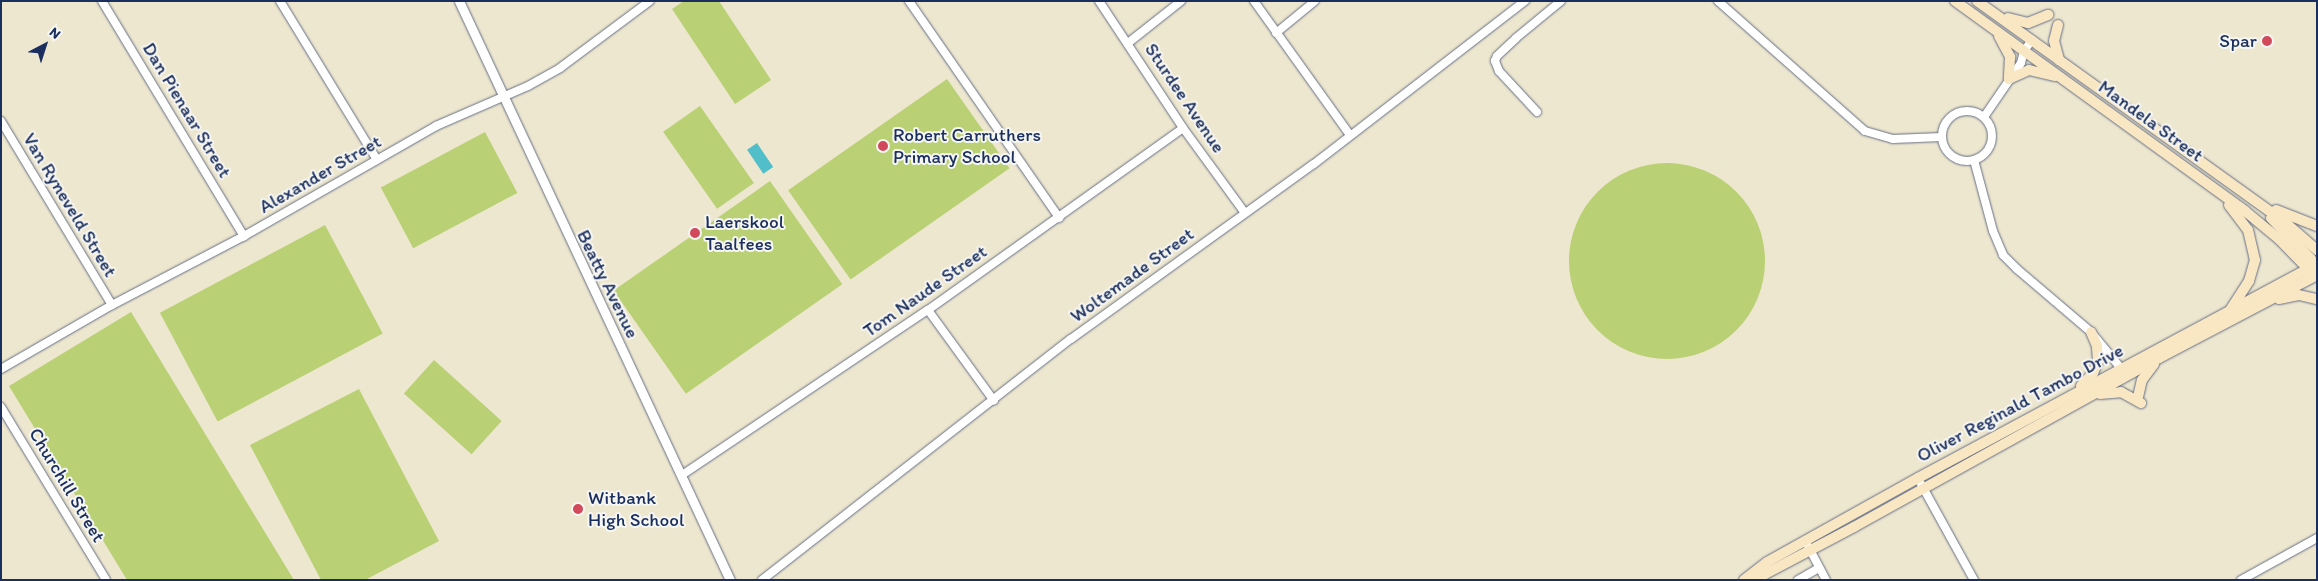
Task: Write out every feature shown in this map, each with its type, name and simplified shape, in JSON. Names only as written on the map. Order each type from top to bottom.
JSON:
[{"type":"main road","name":"Mandela Street","points":[[1955,1],[2207,183],[2280,240],[2314,271]]},
{"type":"main road","name":"Mandela Street","points":[[1977,1],[2296,231],[2317,250]]},
{"type":"main road","points":[[1991,10],[2023,23],[2038,20],[2048,15]]},
{"type":"main road","points":[[2058,24],[2054,41],[2059,60]]},
{"type":"main road","points":[[1993,28],[2008,52],[2009,79],[2029,70],[2061,78]]},
{"type":"main road","points":[[2207,183],[2244,222],[2251,238],[2254,253],[2254,265],[2249,281],[2230,310]]},
{"type":"main road","points":[[2252,199],[2303,222],[2317,226]]},
{"type":"main road","points":[[2252,199],[2304,252],[2314,271]]},
{"type":"main road","name":"Oliver Reginald Tambo Drive","points":[[1921,483],[2096,394],[2262,304],[2314,271]]},
{"type":"main road","name":"Oliver Reginald Tambo Drive","points":[[1746,580],[1765,574],[1808,545],[1921,483],[2073,394],[2230,310],[2314,271]]},
{"type":"main road","points":[[2262,304],[2294,296],[2317,299]]},
{"type":"main road","points":[[2073,394],[2089,378],[2097,365],[2097,346],[2091,332]]},
{"type":"main road","points":[[2096,394],[2121,392],[2140,400],[2142,380],[2160,358]]},
{"type":"street","name":"Dan Pienaar Street","points":[[102,1],[244,236]]},
{"type":"street","points":[[280,1],[376,160]]},
{"type":"street","name":"Beatty Avenue","points":[[459,1],[506,98],[564,230],[682,475],[730,580]]},
{"type":"street","name":"Alexander Street","points":[[1,369],[112,305],[244,236],[436,126],[506,98],[560,68],[650,1]]},
{"type":"street","points":[[909,1],[1058,218]]},
{"type":"street","name":"Sturdee Avenue","points":[[1099,1],[1183,128],[1245,213]]},
{"type":"street","points":[[1128,43],[1181,1]]},
{"type":"street","points":[[1254,1],[1350,135]]},
{"type":"street","points":[[1276,33],[1315,1]]},
{"type":"street","name":"Woltemade Street","points":[[762,580],[994,401],[1071,339],[1350,135],[1525,1]]},
{"type":"street","points":[[1537,112],[1498,71],[1495,61],[1497,56],[1516,38],[1561,1]]},
{"type":"street","points":[[1718,1],[1859,127],[1872,134],[1893,139],[1942,138]]},
{"type":"street","points":[[1984,117],[2021,63],[2024,51],[2032,40]]},
{"type":"street","points":[[2021,63],[2034,57],[2041,47]]},
{"type":"street","points":[[1970,111],[1984,117],[1989,123],[1992,139],[1987,152],[1974,160],[1957,159],[1944,146],[1942,138],[1948,120],[1957,113],[1970,111]]},
{"type":"street","name":"Van Ryneveld Street","points":[[1,121],[112,305]]},
{"type":"street","name":"Tom Naude Street","points":[[682,475],[928,310],[1183,128]]},
{"type":"street","points":[[1974,160],[1993,231],[2004,254],[2017,269],[2091,332],[2127,377]]},
{"type":"street","points":[[928,310],[994,401]]},
{"type":"street","name":"Churchill Street","points":[[1,407],[106,580]]},
{"type":"street","points":[[1921,483],[1974,580]]},
{"type":"street","points":[[2241,580],[2317,538]]},
{"type":"street","points":[[1808,545],[1826,580]]},
{"type":"street","points":[[1798,580],[1820,568]]},
{"type":"green space","points":[[684,1],[719,1],[771,80],[735,104],[672,9]]},
{"type":"green space","points":[[947,79],[1010,168],[851,280],[788,190]]},
{"type":"green space","points":[[700,106],[754,183],[717,209],[663,132]]},
{"type":"green space","points":[[485,132],[517,193],[413,248],[381,187]]},
{"type":"green space","points":[[1667,163],[1695,167],[1713,175],[1729,185],[1743,199],[1761,233],[1765,261],[1761,289],[1753,307],[1743,323],[1729,337],[1695,355],[1667,359],[1639,355],[1621,347],[1605,337],[1591,323],[1573,289],[1569,261],[1573,233],[1581,215],[1591,199],[1605,185],[1639,167]]},
{"type":"green space","points":[[770,181],[842,284],[686,394],[614,291]]},
{"type":"green space","points":[[325,225],[383,334],[218,421],[160,313]]},
{"type":"green space","points":[[131,312],[294,580],[127,580],[9,386]]},
{"type":"green space","points":[[434,360],[502,421],[472,454],[404,393]]},
{"type":"green space","points":[[359,389],[439,541],[365,580],[321,580],[250,445]]},
{"type":"water","points":[[757,143],[773,167],[763,174],[747,150]]},
{"type":"place","name":"Spar","points":[[2267,41]]},
{"type":"place","name":"Robert Carruthers Primary School","points":[[883,146]]},
{"type":"place","name":"Laerskool Taalfees","points":[[695,233]]},
{"type":"place","name":"Witbank High School","points":[[578,509]]}]
